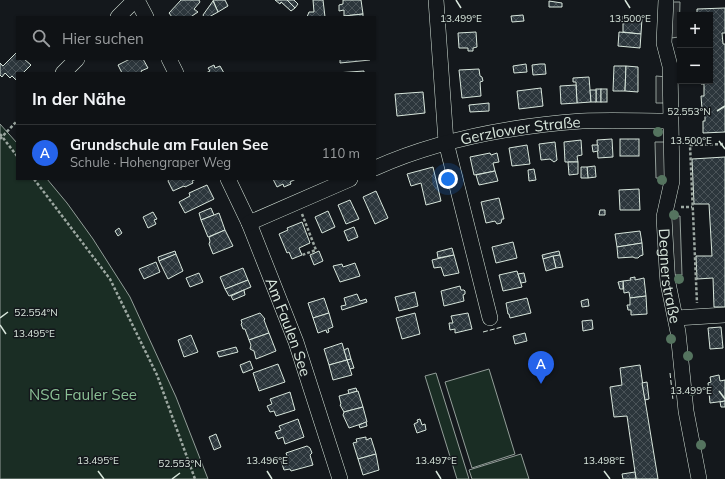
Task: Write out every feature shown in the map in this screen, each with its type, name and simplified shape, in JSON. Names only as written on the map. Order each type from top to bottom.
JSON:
[{"type":"street","points":[[119,16],[136,0],[145,16]]},
{"type":"street","points":[[436,0],[446,142],[490,318]]},
{"type":"street","name":"Degnerstraße","points":[[666,0],[664,43],[670,66],[672,181],[664,217],[668,283],[676,318],[686,410],[699,479]]},
{"type":"street","points":[[65,72],[76,60]]},
{"type":"street","points":[[170,60],[176,72]]},
{"type":"street","name":"Gerzlower Straße","points":[[376,168],[446,142],[512,129],[582,122],[670,121]]},
{"type":"street","name":"Am Faulen See","points":[[228,180],[249,223],[296,342],[340,479]]},
{"type":"street","points":[[249,223],[348,180]]},
{"type":"street","points":[[676,318],[725,315]]},
{"type":"path","points":[[16,122],[1,137],[16,155]]},
{"type":"path","points":[[687,138],[690,145],[698,316]]},
{"type":"path","points":[[690,145],[725,144]]},
{"type":"path","points":[[35,180],[110,278],[157,375],[194,479]]},
{"type":"path","points":[[297,202],[316,250],[302,255]]},
{"type":"path","points":[[681,207],[692,207]]},
{"type":"green space","name":"NSG Fauler See","points":[[0,124],[16,142],[16,180],[48,180],[67,203],[93,239],[130,297],[176,397],[208,479],[0,479]]},
{"type":"green space","points":[[489,369],[515,454],[472,468],[445,382]]},
{"type":"green space","points":[[436,373],[469,479],[457,479],[425,376]]},
{"type":"green space","points":[[521,454],[529,479],[472,479],[469,470]]},
{"type":"shaded area","points":[[671,2],[680,2],[680,12],[677,12],[677,37],[671,38]]},
{"type":"shaded area","points":[[656,76],[667,77],[665,103],[656,103]]},
{"type":"shaded area","points":[[655,142],[665,142],[666,178],[656,178]]},
{"type":"shaded area","points":[[680,216],[682,275],[673,275],[670,217]]},
{"type":"building","points":[[181,0],[199,0],[200,2],[194,9],[198,12],[192,16],[171,16],[169,13]]},
{"type":"building","points":[[213,0],[225,0],[228,6],[218,12]]},
{"type":"building","points":[[275,0],[287,0],[295,8],[291,11],[281,2],[280,4]]},
{"type":"building","points":[[287,0],[294,0],[298,4],[295,8]]},
{"type":"building","points":[[313,0],[323,0],[325,16],[307,16],[309,12],[314,12]]},
{"type":"building","points":[[343,0],[361,0],[363,14],[344,16],[344,10],[339,11],[339,5],[343,4]]},
{"type":"building","points":[[213,1],[218,12],[211,16],[203,15]]},
{"type":"building","points":[[549,1],[562,3],[562,7],[549,7]]},
{"type":"building","points":[[725,8],[725,33],[722,33],[723,44],[725,44],[725,132],[703,133],[705,109],[702,109],[701,96],[704,96],[704,84],[713,84],[713,12],[697,12],[697,9]]},
{"type":"building","points":[[363,14],[363,16],[344,16]]},
{"type":"building","points":[[523,15],[524,21],[512,22],[511,16]]},
{"type":"building","points":[[623,16],[642,18],[641,34],[623,32]]},
{"type":"building","points":[[476,32],[477,47],[473,48],[473,51],[468,51],[468,48],[459,48],[458,33]]},
{"type":"building","points":[[619,32],[641,34],[640,48],[618,46]]},
{"type":"building","points":[[16,53],[16,60],[25,60],[31,65],[24,72],[16,72],[16,80],[12,76],[10,78],[5,73],[2,77],[0,75],[0,63],[3,66]]},
{"type":"building","points":[[128,60],[144,60],[148,68],[142,72],[122,72],[118,65]]},
{"type":"building","points":[[340,60],[370,60],[340,63]]},
{"type":"building","points":[[526,64],[527,72],[514,73],[513,66]]},
{"type":"building","points":[[545,64],[546,74],[533,75],[532,65]]},
{"type":"building","points":[[214,65],[215,68],[220,66],[223,72],[208,72],[210,71],[208,68]]},
{"type":"building","points":[[614,66],[626,66],[625,91],[613,91]]},
{"type":"building","points":[[626,66],[638,67],[638,92],[625,91]]},
{"type":"building","points":[[479,69],[480,76],[482,77],[483,81],[480,82],[481,96],[462,98],[459,70]]},
{"type":"building","points":[[589,77],[591,102],[577,103],[576,82],[573,82],[573,78]]},
{"type":"building","points":[[576,85],[577,103],[561,104],[560,86]]},
{"type":"building","points":[[541,88],[543,106],[519,109],[517,91]]},
{"type":"building","points":[[596,89],[601,89],[601,102],[596,102]]},
{"type":"building","points":[[601,89],[607,89],[607,102],[601,102]]},
{"type":"building","points":[[590,90],[596,90],[596,102],[591,102]]},
{"type":"building","points":[[423,92],[425,113],[397,116],[395,94]]},
{"type":"building","points":[[489,103],[489,111],[470,112],[469,105]]},
{"type":"building","points":[[612,139],[613,157],[598,158],[597,140]]},
{"type":"building","points":[[620,139],[639,139],[639,156],[620,156]]},
{"type":"building","points":[[581,140],[582,155],[577,156],[578,162],[565,162],[564,142]]},
{"type":"building","points":[[555,142],[557,160],[554,162],[550,159],[541,160],[539,144]]},
{"type":"building","points":[[527,145],[530,164],[512,166],[509,148]]},
{"type":"building","points":[[592,145],[598,145],[598,151],[593,152]]},
{"type":"building","points":[[490,153],[491,155],[497,153],[499,162],[493,163],[495,171],[474,175],[470,157]]},
{"type":"building","points":[[725,157],[725,307],[714,307],[713,278],[697,279],[696,256],[712,256],[709,204],[694,204],[692,159]]},
{"type":"building","points":[[568,162],[578,162],[578,174],[569,175]]},
{"type":"building","points":[[595,166],[596,177],[588,178],[587,167]]},
{"type":"building","points":[[433,167],[441,201],[426,205],[421,183],[411,186],[407,174]]},
{"type":"building","points":[[581,167],[587,167],[588,178],[581,178]]},
{"type":"building","points":[[534,169],[536,180],[529,181],[528,170]]},
{"type":"building","points":[[495,171],[498,181],[479,185],[476,175]]},
{"type":"building","points":[[194,180],[192,181],[193,183],[173,191],[168,181]]},
{"type":"building","points":[[274,180],[294,180],[290,182],[291,184],[284,187],[283,184],[277,187]]},
{"type":"building","points":[[207,185],[214,199],[185,213],[179,202],[190,196],[189,193]]},
{"type":"building","points":[[639,189],[640,210],[620,210],[619,190]]},
{"type":"building","points":[[376,191],[388,218],[375,224],[363,197]]},
{"type":"building","points":[[499,198],[504,219],[502,219],[501,223],[497,224],[495,221],[486,223],[481,202]]},
{"type":"building","points":[[350,200],[359,219],[346,224],[338,205]]},
{"type":"building","points":[[211,208],[214,215],[201,220],[199,213]]},
{"type":"building","points":[[600,210],[605,210],[605,215],[599,215]]},
{"type":"building","points":[[328,211],[335,227],[322,233],[315,217]]},
{"type":"building","points":[[153,212],[157,219],[154,220],[156,224],[148,228],[143,217]]},
{"type":"building","points":[[219,213],[225,230],[208,237],[201,220]]},
{"type":"building","points":[[302,222],[310,243],[299,248],[302,255],[292,259],[289,252],[287,253],[279,234],[288,230],[287,228]]},
{"type":"building","points":[[354,227],[358,237],[348,241],[344,231]]},
{"type":"building","points":[[119,228],[122,233],[118,236],[115,231]]},
{"type":"building","points":[[225,230],[233,246],[213,254],[209,244],[209,237]]},
{"type":"building","points":[[640,231],[642,243],[617,247],[615,234]]},
{"type":"building","points":[[513,242],[517,258],[496,263],[492,247]]},
{"type":"building","points":[[642,243],[643,255],[638,258],[618,258],[617,247]]},
{"type":"building","points":[[452,248],[454,255],[438,258],[437,252]]},
{"type":"building","points":[[175,251],[176,254],[159,261],[158,257]]},
{"type":"building","points":[[319,251],[323,261],[314,265],[310,255]]},
{"type":"building","points":[[559,251],[560,255],[543,259],[542,255]]},
{"type":"building","points":[[176,254],[183,271],[168,279],[159,261]]},
{"type":"building","points":[[454,255],[459,273],[444,276],[441,267],[434,268],[432,260]]},
{"type":"building","points":[[560,255],[563,267],[556,268],[553,256]]},
{"type":"building","points":[[553,256],[556,268],[546,271],[543,259]]},
{"type":"building","points":[[156,262],[160,272],[144,279],[139,269]]},
{"type":"building","points":[[355,263],[360,276],[340,282],[333,266],[342,264],[343,267]]},
{"type":"building","points":[[243,268],[248,280],[225,289],[220,277]]},
{"type":"building","points":[[517,271],[522,287],[503,291],[499,275]]},
{"type":"building","points":[[199,273],[203,282],[190,287],[186,278]]},
{"type":"building","points":[[524,273],[526,282],[521,283],[518,274]]},
{"type":"building","points":[[635,277],[635,280],[644,278],[646,296],[630,298],[629,292],[624,293],[623,281],[631,280],[630,278]]},
{"type":"building","points":[[248,280],[251,287],[229,296],[225,289]]},
{"type":"building","points":[[623,281],[623,289],[620,289],[618,282]]},
{"type":"building","points":[[460,286],[461,290],[465,291],[465,294],[463,295],[464,301],[444,306],[441,291]]},
{"type":"building","points":[[244,290],[245,295],[233,300],[231,296]]},
{"type":"building","points":[[415,292],[418,306],[399,311],[395,297]]},
{"type":"building","points":[[357,294],[360,301],[366,299],[367,302],[342,310],[341,306],[346,305],[344,298]]},
{"type":"building","points":[[646,296],[647,314],[631,315],[631,310],[628,310],[627,305],[630,305],[630,298]]},
{"type":"building","points":[[324,298],[329,313],[313,318],[308,303]]},
{"type":"building","points":[[527,298],[531,313],[510,318],[506,303]]},
{"type":"building","points":[[588,299],[589,306],[582,307],[581,301]]},
{"type":"building","points":[[260,313],[265,319],[264,320],[269,333],[249,340],[245,329],[243,329],[241,324],[241,320]]},
{"type":"building","points":[[329,313],[333,327],[328,329],[329,332],[327,333],[326,330],[318,333],[313,318]]},
{"type":"building","points":[[415,313],[420,334],[402,339],[396,318]]},
{"type":"building","points":[[468,313],[472,329],[455,333],[455,329],[450,330],[449,323],[453,323],[451,316]]},
{"type":"building","points":[[592,320],[593,329],[583,331],[582,321]]},
{"type":"building","points":[[721,327],[723,348],[710,349],[708,328]]},
{"type":"building","points":[[269,333],[276,351],[256,359],[254,351],[250,349],[251,345],[249,340]]},
{"type":"building","points":[[525,333],[527,341],[515,344],[513,336]]},
{"type":"building","points":[[191,335],[198,352],[184,357],[178,340]]},
{"type":"building","points":[[342,343],[347,360],[329,365],[324,349]]},
{"type":"building","points":[[236,347],[238,352],[219,357],[217,352]]},
{"type":"building","points":[[348,348],[351,359],[347,360],[344,350]]},
{"type":"building","points":[[351,359],[354,368],[350,369],[347,360]]},
{"type":"building","points":[[347,360],[352,375],[333,380],[329,365]]},
{"type":"building","points":[[250,361],[253,369],[243,373],[240,365]]},
{"type":"building","points":[[278,364],[285,382],[259,391],[253,373]]},
{"type":"building","points":[[640,365],[658,479],[636,479],[627,416],[614,417],[610,387],[622,385],[620,368]]},
{"type":"building","points":[[719,375],[720,381],[725,380],[725,401],[710,403],[708,383],[711,382],[710,377]]},
{"type":"building","points":[[647,382],[649,399],[645,400],[642,383]]},
{"type":"building","points":[[356,388],[357,391],[349,394],[348,390]]},
{"type":"building","points":[[358,391],[363,407],[344,412],[340,405],[339,396]]},
{"type":"building","points":[[290,392],[295,410],[276,416],[274,411],[270,412],[267,406],[272,404],[270,399]]},
{"type":"building","points":[[725,401],[725,407],[721,407],[720,402]]},
{"type":"building","points":[[363,407],[367,422],[349,428],[343,415],[344,412]]},
{"type":"building","points":[[298,419],[304,437],[285,444],[283,437],[278,439],[275,432],[281,430],[279,426]]},
{"type":"building","points":[[420,419],[422,425],[425,424],[426,430],[417,433],[414,424]]},
{"type":"building","points":[[366,422],[367,426],[360,428],[359,425]]},
{"type":"building","points":[[216,434],[221,447],[214,450],[209,437]]},
{"type":"building","points":[[366,437],[366,440],[371,438],[376,454],[358,459],[353,443],[357,442],[356,439]]},
{"type":"building","points":[[307,446],[310,448],[312,453],[310,455],[313,465],[291,471],[290,469],[284,470],[281,461],[288,459],[286,453]]},
{"type":"building","points":[[376,454],[379,470],[363,475],[358,459]]},
{"type":"building","points":[[635,472],[636,479],[623,479],[622,474]]},
{"type":"fence","points":[[483,332],[502,327]]},
{"type":"fence","points":[[670,373],[673,400]]},
{"type":"place","name":"Grundschule am Faulen See","points":[[541,384]]}]
